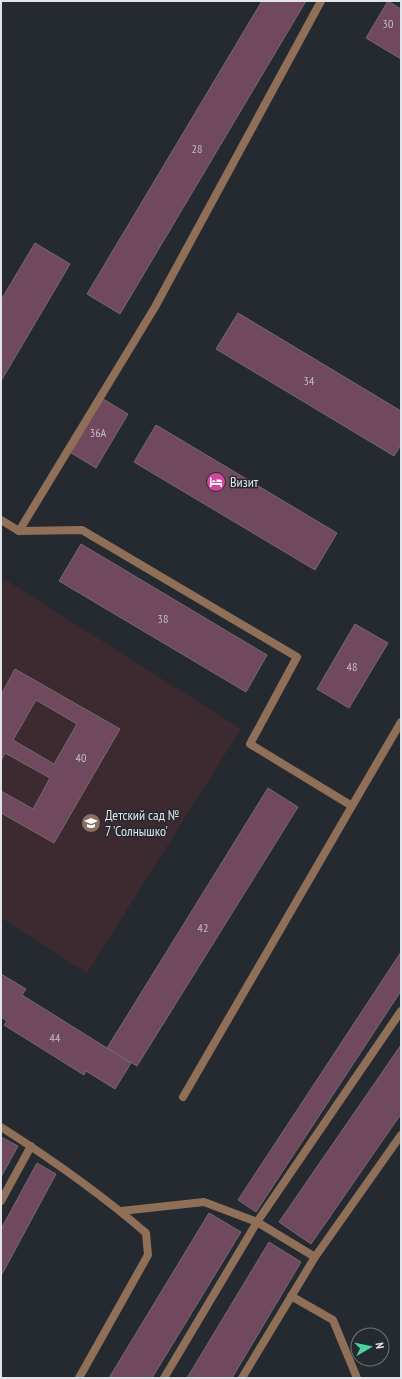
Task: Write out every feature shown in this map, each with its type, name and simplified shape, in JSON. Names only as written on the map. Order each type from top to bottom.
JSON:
[{"type":"street","points":[[19,531],[155,307],[321,1]]},
{"type":"street","points":[[1,520],[19,531],[82,530],[297,657],[250,744],[352,806]]},
{"type":"street","points":[[183,1098],[401,722]]},
{"type":"street","points":[[164,1378],[257,1222],[401,1011]]},
{"type":"street","points":[[1,1128],[31,1146],[121,1211],[146,1233],[148,1255],[79,1378]]},
{"type":"street","points":[[242,1378],[315,1257],[401,1135]]},
{"type":"street","points":[[1,1201],[31,1146]]},
{"type":"street","points":[[121,1211],[204,1202],[257,1222],[315,1257]]},
{"type":"street","points":[[291,1296],[333,1320],[357,1378]]},
{"type":"shaded area","name":"Детский сад № 7 'Солнышко'","points":[[1,577],[241,729],[87,973],[1,918]]},
{"type":"building","points":[[262,1],[306,1],[120,314],[87,294]]},
{"type":"building","points":[[388,1],[401,9],[401,59],[366,38]]},
{"type":"building","points":[[35,243],[70,264],[1,381],[1,300]]},
{"type":"building","points":[[238,313],[401,411],[401,445],[394,456],[216,349]]},
{"type":"building","points":[[100,397],[128,414],[96,468],[68,451]]},
{"type":"building","points":[[156,425],[337,533],[315,570],[134,462]]},
{"type":"building","points":[[81,544],[267,655],[246,692],[59,581]]},
{"type":"building","points":[[355,624],[388,643],[349,708],[317,689]]},
{"type":"building","points":[[15,669],[120,729],[54,843],[1,813],[1,791],[33,809],[50,778],[5,753],[1,761],[1,695]],"holes":[[[36,700],[77,724],[54,764],[13,740]]]},
{"type":"building","points":[[268,788],[298,807],[137,1066],[107,1048]]},
{"type":"building","points":[[401,952],[401,991],[256,1212],[238,1200]]},
{"type":"building","points":[[1,974],[26,989],[22,995],[131,1063],[115,1089],[86,1071],[84,1075],[4,1025],[7,1021],[1,1017]]},
{"type":"building","points":[[401,1045],[401,1114],[311,1244],[279,1222]]},
{"type":"building","points":[[1,1137],[18,1146],[1,1177]]},
{"type":"building","points":[[37,1163],[56,1174],[1,1276],[1,1229]]},
{"type":"building","points":[[209,1213],[241,1232],[152,1378],[109,1378]]},
{"type":"building","points":[[269,1242],[301,1262],[232,1378],[187,1378]]},
{"type":"place","name":"Визит","points":[[216,482]]},
{"type":"place","name":"Детский сад № 7 'Солнышко'","points":[[91,823]]}]
